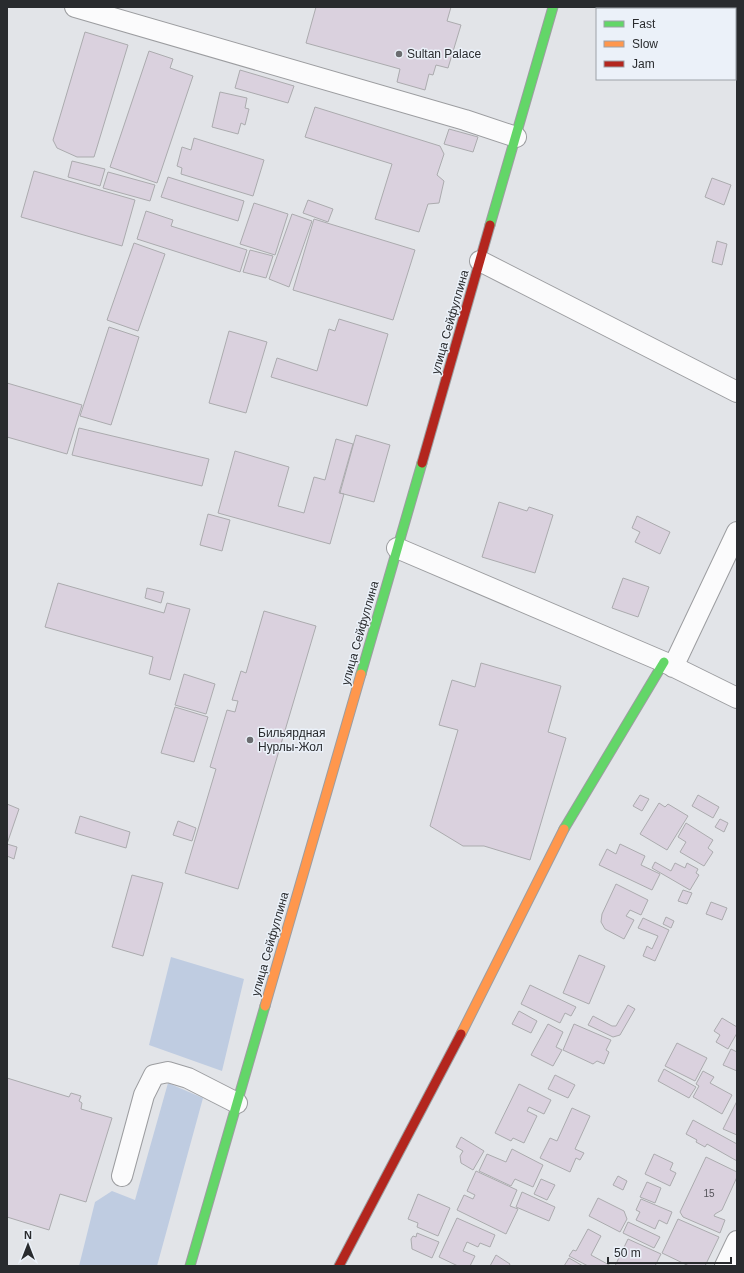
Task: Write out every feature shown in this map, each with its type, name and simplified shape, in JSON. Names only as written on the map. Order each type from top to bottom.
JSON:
[{"type":"main road","name":"улица Сейфуллина","points":[[190,1266],[553,7]]},
{"type":"main road","points":[[339,1266],[465,1026],[559,838],[668,665]]},
{"type":"street","points":[[75,7],[465,120],[516,137]]},
{"type":"street","points":[[480,261],[737,392]]},
{"type":"street","points":[[668,665],[737,532]]},
{"type":"street","points":[[397,548],[668,665],[737,698]]},
{"type":"street","points":[[122,1176],[144,1095],[154,1075],[168,1072],[188,1078],[237,1103]]},
{"type":"street","points":[[725,1266],[737,1241]]},
{"type":"shaded area","points":[[171,957],[244,979],[222,1071],[149,1045]]},
{"type":"shaded area","points":[[168,1083],[203,1098],[157,1266],[79,1266],[95,1202],[112,1191],[135,1200]]},
{"type":"building","name":"Sultan Palace","points":[[316,7],[451,7],[447,21],[461,25],[448,68],[436,65],[433,75],[429,74],[425,90],[397,82],[400,69],[306,43]]},
{"type":"building","points":[[85,32],[128,45],[94,157],[77,157],[57,148],[53,140]]},
{"type":"building","points":[[149,51],[173,59],[170,68],[193,76],[157,183],[110,167]]},
{"type":"building","points":[[240,70],[294,86],[288,103],[235,88]]},
{"type":"building","points":[[220,92],[247,98],[245,108],[249,109],[245,125],[241,123],[238,134],[212,127]]},
{"type":"building","points":[[315,107],[440,146],[444,154],[437,175],[444,181],[439,203],[428,204],[419,232],[375,219],[392,164],[305,137]]},
{"type":"building","points":[[449,129],[478,137],[473,152],[444,144]]},
{"type":"building","points":[[194,138],[264,160],[253,196],[181,174],[182,168],[177,166],[182,147],[191,150]]},
{"type":"building","points":[[72,161],[105,169],[100,186],[68,177]]},
{"type":"building","points":[[34,171],[135,200],[122,246],[21,217]]},
{"type":"building","points":[[108,172],[155,185],[150,201],[103,188]]},
{"type":"building","points":[[168,177],[244,201],[238,221],[161,197]]},
{"type":"building","points":[[712,178],[731,185],[724,205],[705,197]]},
{"type":"building","points":[[308,200],[333,209],[328,222],[303,213]]},
{"type":"building","points":[[254,203],[288,214],[275,255],[240,244]]},
{"type":"building","points":[[146,211],[173,220],[171,226],[247,250],[240,272],[137,239]]},
{"type":"building","points":[[292,214],[312,221],[289,287],[269,279]]},
{"type":"building","points":[[314,219],[415,250],[393,320],[293,290]]},
{"type":"building","points":[[717,241],[727,244],[722,265],[712,262]]},
{"type":"building","points":[[134,243],[165,254],[138,331],[107,320]]},
{"type":"building","points":[[250,250],[273,256],[266,278],[243,272]]},
{"type":"building","points":[[339,319],[388,334],[367,406],[271,377],[277,358],[317,371],[329,329],[335,331]]},
{"type":"building","points":[[109,327],[139,337],[111,425],[80,416]]},
{"type":"building","points":[[229,331],[267,342],[246,413],[209,403]]},
{"type":"building","points":[[7,383],[82,405],[67,454],[7,437]]},
{"type":"building","points":[[79,428],[209,459],[202,486],[72,455]]},
{"type":"building","points":[[356,435],[390,445],[374,502],[340,493]]},
{"type":"building","points":[[336,439],[353,444],[339,493],[344,494],[330,544],[218,513],[235,451],[289,467],[278,506],[304,513],[314,477],[325,480]]},
{"type":"building","points":[[499,502],[527,511],[529,507],[553,515],[535,573],[482,557]]},
{"type":"building","points":[[208,514],[230,520],[222,551],[200,545]]},
{"type":"building","points":[[637,516],[670,532],[660,554],[635,542],[640,532],[632,528]]},
{"type":"building","points":[[623,578],[649,587],[638,617],[612,608]]},
{"type":"building","points":[[58,583],[164,613],[167,603],[190,609],[170,680],[149,674],[153,657],[45,627]]},
{"type":"building","points":[[147,588],[164,592],[161,603],[145,598]]},
{"type":"building","name":"Бильярдная Нурлы-Жол","points":[[264,611],[316,626],[238,889],[185,873],[216,769],[210,767],[227,710],[235,712],[238,701],[232,700],[241,671],[246,673]]},
{"type":"building","points":[[481,663],[561,686],[548,732],[566,738],[530,860],[484,846],[463,846],[430,826],[458,730],[439,725],[452,680],[475,687]]},
{"type":"building","points":[[184,674],[215,684],[206,714],[175,705]]},
{"type":"building","points":[[175,707],[208,717],[194,762],[161,753]]},
{"type":"building","points":[[640,795],[649,799],[642,811],[633,806]]},
{"type":"building","points":[[698,795],[719,807],[713,818],[692,806]]},
{"type":"building","points":[[659,803],[665,807],[668,804],[688,816],[667,850],[640,834]]},
{"type":"building","points":[[7,804],[19,809],[7,844]]},
{"type":"building","points":[[80,816],[130,832],[126,848],[75,833]]},
{"type":"building","points":[[720,819],[728,823],[724,832],[715,827]]},
{"type":"building","points":[[178,821],[196,828],[192,841],[173,835]]},
{"type":"building","points":[[686,823],[713,840],[708,848],[713,852],[704,866],[680,852],[686,842],[678,837]]},
{"type":"building","points":[[7,844],[17,847],[14,859],[7,856]]},
{"type":"building","points":[[620,844],[645,856],[641,865],[660,874],[652,890],[599,865],[607,849],[616,854]]},
{"type":"building","points":[[655,862],[671,871],[675,863],[685,868],[687,863],[698,869],[696,873],[699,875],[690,890],[652,868]]},
{"type":"building","points":[[132,875],[163,883],[143,956],[112,947]]},
{"type":"building","points":[[616,884],[648,900],[641,915],[630,910],[626,916],[634,920],[624,939],[605,929],[601,922],[602,914]]},
{"type":"building","points":[[683,890],[692,893],[687,904],[678,901]]},
{"type":"building","points":[[711,902],[727,908],[722,920],[706,914]]},
{"type":"building","points":[[666,917],[674,921],[671,928],[663,924]]},
{"type":"building","points":[[643,918],[669,930],[655,961],[643,956],[647,946],[652,949],[658,936],[638,928]]},
{"type":"building","points":[[579,955],[605,966],[589,1004],[563,993]]},
{"type":"building","points":[[530,985],[576,1007],[571,1016],[565,1013],[560,1023],[521,1004]]},
{"type":"building","points":[[628,1005],[635,1009],[620,1035],[613,1037],[588,1025],[593,1016],[612,1026],[616,1026]]},
{"type":"building","points":[[519,1011],[537,1021],[531,1033],[512,1024]]},
{"type":"building","points":[[722,1018],[737,1027],[737,1033],[728,1049],[716,1042],[720,1035],[714,1031]]},
{"type":"building","points":[[548,1024],[563,1032],[556,1047],[562,1050],[553,1066],[531,1055]]},
{"type":"building","points":[[574,1024],[611,1040],[606,1050],[609,1052],[604,1064],[597,1061],[593,1064],[563,1050]]},
{"type":"building","points":[[677,1043],[707,1058],[695,1081],[665,1066]]},
{"type":"building","points":[[731,1049],[737,1052],[737,1071],[723,1065]]},
{"type":"building","points":[[664,1069],[696,1087],[689,1098],[658,1081]]},
{"type":"building","points":[[703,1071],[714,1077],[710,1083],[732,1095],[722,1114],[693,1097],[699,1086],[696,1084]]},
{"type":"building","points":[[555,1075],[575,1085],[568,1098],[548,1089]]},
{"type":"building","points":[[7,1078],[69,1097],[71,1093],[81,1096],[79,1101],[82,1103],[81,1109],[112,1118],[86,1202],[60,1194],[49,1230],[7,1217]]},
{"type":"building","points":[[519,1084],[551,1100],[544,1114],[529,1107],[527,1111],[537,1116],[524,1143],[513,1138],[511,1141],[495,1133]]},
{"type":"building","points":[[737,1101],[737,1135],[723,1129]]},
{"type":"building","points":[[572,1108],[590,1116],[575,1149],[584,1153],[580,1160],[576,1158],[570,1172],[540,1158],[550,1138],[557,1141]]},
{"type":"building","points":[[693,1120],[737,1144],[737,1161],[707,1144],[705,1147],[696,1142],[697,1140],[686,1134]]},
{"type":"building","points":[[461,1137],[484,1151],[473,1170],[461,1163],[460,1156],[463,1151],[456,1147]]},
{"type":"building","points":[[512,1149],[543,1165],[533,1187],[515,1179],[511,1186],[479,1171],[487,1154],[506,1162]]},
{"type":"building","points":[[654,1154],[673,1163],[670,1170],[676,1173],[670,1186],[645,1174]]},
{"type":"building","points":[[706,1157],[737,1172],[737,1177],[722,1210],[714,1216],[725,1220],[720,1233],[683,1217],[680,1212]]},
{"type":"building","points":[[476,1171],[517,1190],[510,1206],[518,1209],[506,1234],[457,1210],[464,1195],[473,1199],[475,1195],[467,1191]]},
{"type":"building","points":[[618,1176],[627,1181],[623,1190],[613,1185]]},
{"type":"building","points":[[541,1179],[555,1185],[547,1200],[534,1194]]},
{"type":"building","points":[[647,1182],[661,1188],[655,1203],[640,1197]]},
{"type":"building","points":[[522,1192],[555,1207],[549,1221],[516,1207]]},
{"type":"building","points":[[418,1194],[450,1208],[438,1236],[417,1227],[418,1223],[408,1219]]},
{"type":"building","points":[[598,1198],[624,1211],[627,1219],[620,1232],[589,1216]]},
{"type":"building","points":[[641,1199],[672,1212],[667,1224],[659,1220],[655,1229],[636,1220],[640,1212],[636,1210]]},
{"type":"building","points":[[457,1218],[495,1235],[490,1247],[480,1243],[478,1247],[467,1242],[463,1251],[475,1256],[470,1266],[458,1266],[439,1257]]},
{"type":"building","points":[[678,1219],[719,1237],[705,1266],[689,1266],[662,1253]]},
{"type":"building","points":[[628,1222],[660,1237],[654,1248],[623,1233]]},
{"type":"building","points":[[588,1229],[601,1236],[591,1255],[611,1266],[588,1266],[569,1256],[573,1250],[576,1251]]},
{"type":"building","points":[[417,1233],[439,1242],[432,1258],[412,1249],[411,1239],[413,1236],[416,1237]]},
{"type":"building","points":[[628,1239],[661,1254],[655,1266],[615,1266]]},
{"type":"building","points":[[496,1255],[510,1264],[509,1266],[490,1266]]},
{"type":"building","points":[[569,1258],[583,1266],[564,1266]]},
{"type":"traffic: fast","points":[[490,225],[553,7]]},
{"type":"traffic: fast","points":[[361,674],[422,463]]},
{"type":"traffic: fast","points":[[564,829],[664,662]]},
{"type":"traffic: fast","points":[[190,1266],[265,1006]]},
{"type":"traffic: slow","points":[[265,1006],[361,674]]},
{"type":"traffic: slow","points":[[461,1034],[564,829]]},
{"type":"traffic: jam","points":[[422,463],[490,225]]},
{"type":"traffic: jam","points":[[339,1266],[461,1034]]},
{"type":"place","name":"Sultan Palace","points":[[399,54]]},
{"type":"place","name":"Бильярдная Нурлы-Жол","points":[[250,740]]}]
